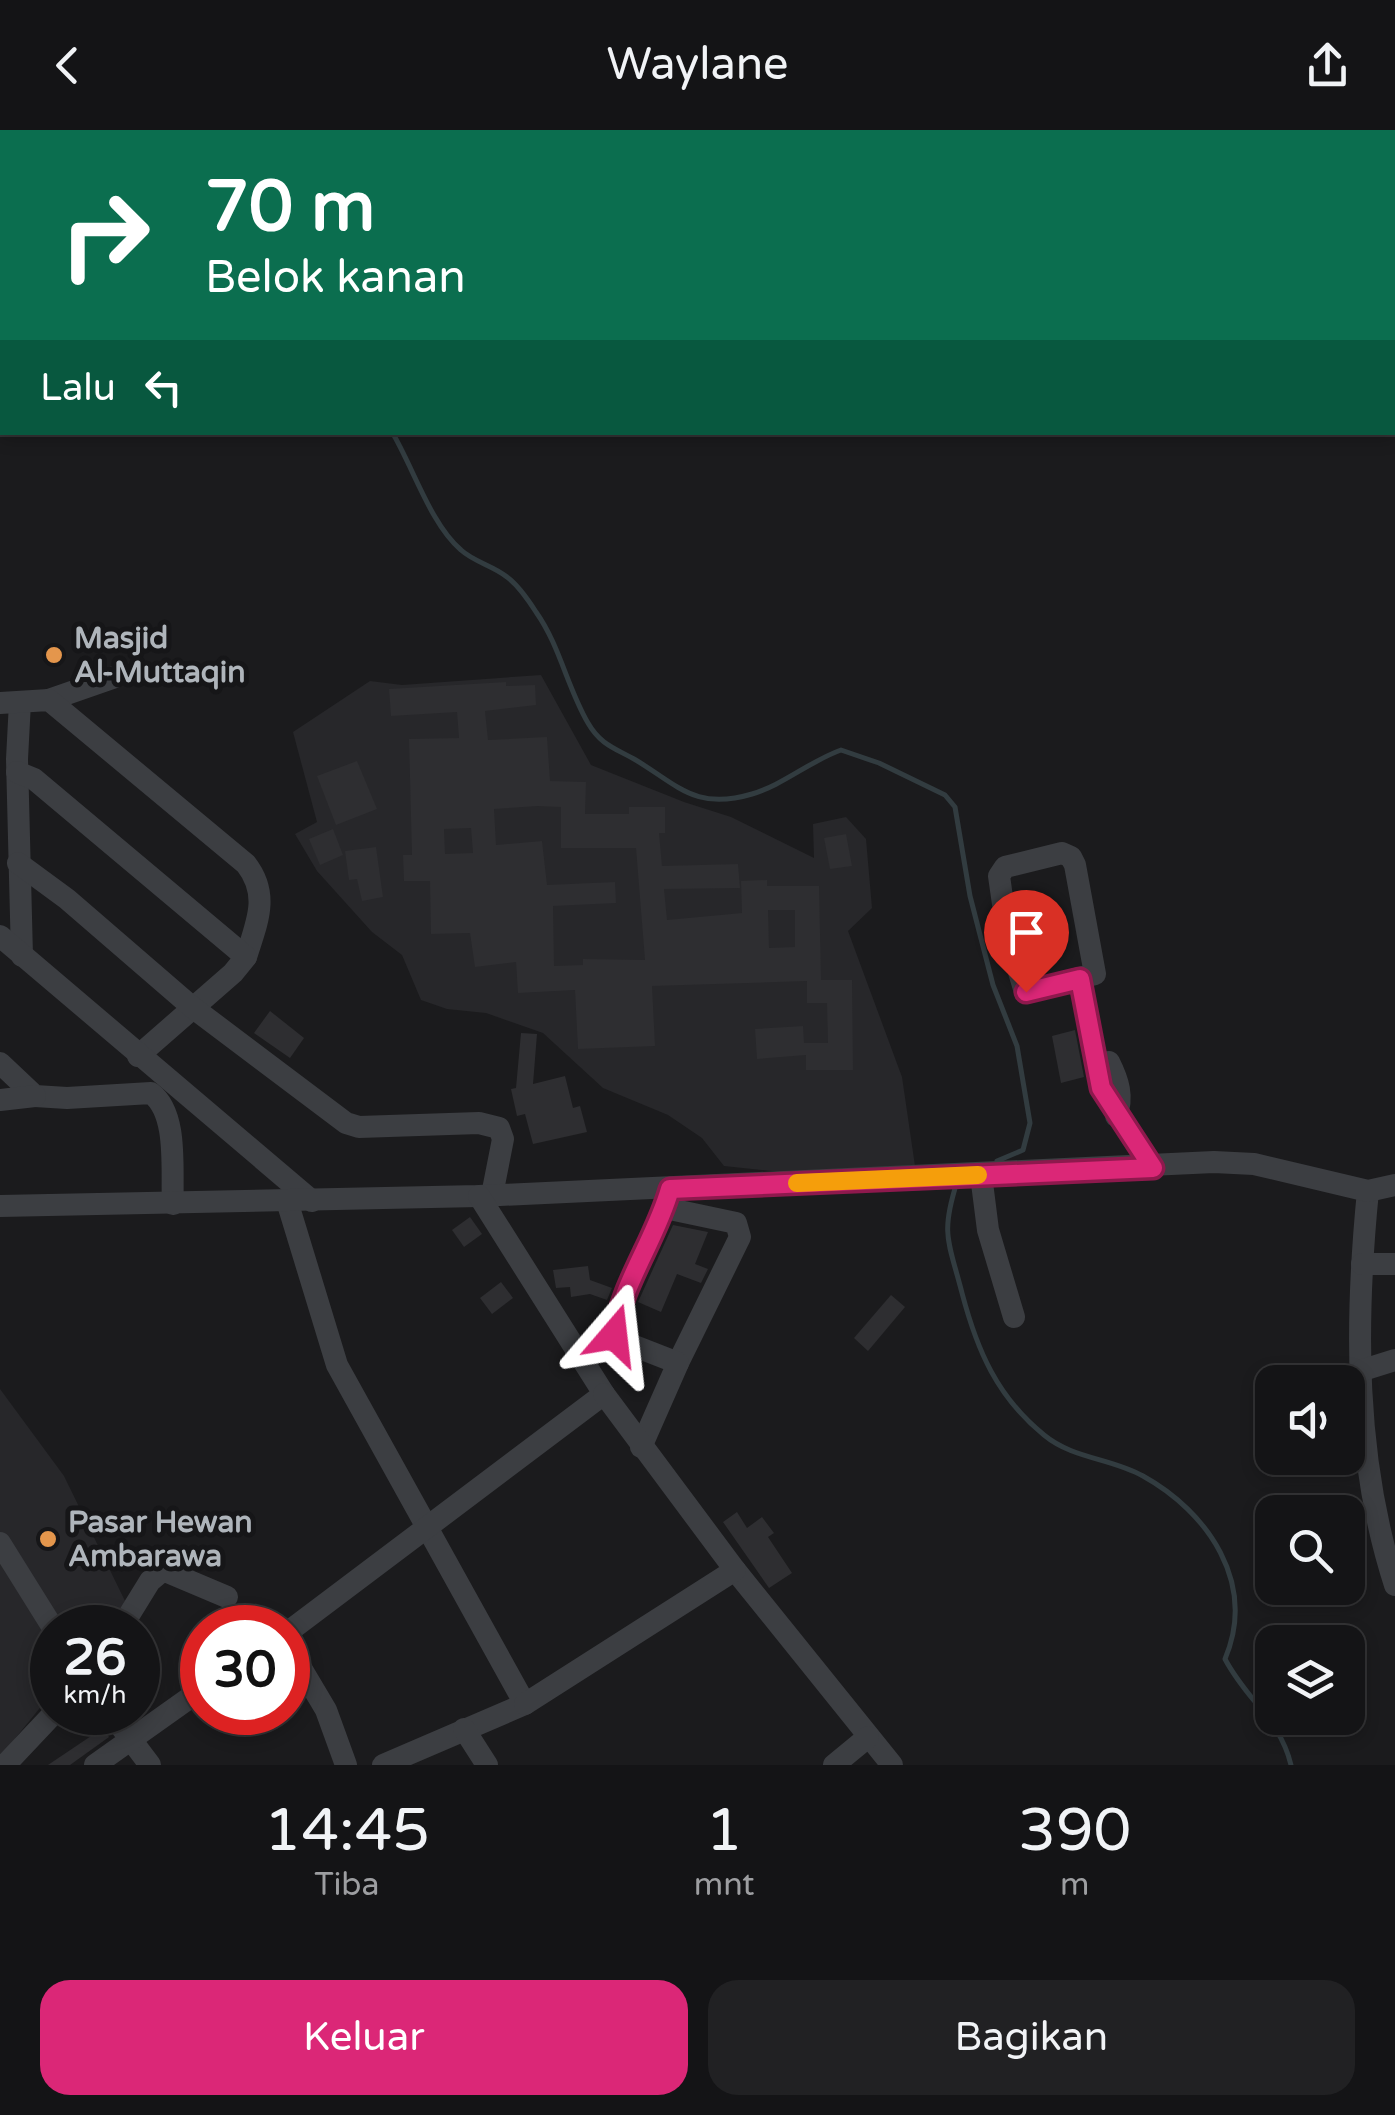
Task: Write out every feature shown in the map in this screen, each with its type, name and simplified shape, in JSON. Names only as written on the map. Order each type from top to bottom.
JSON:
[{"type":"street","points":[[22,956],[17,772],[10,703],[49,700],[116,677]]},
{"type":"street","points":[[49,700],[246,864],[256,877],[260,899],[246,957],[138,1056]]},
{"type":"street","points":[[17,772],[34,778],[246,957]]},
{"type":"street","points":[[1062,853],[1071,857],[1095,974],[1080,979],[1030,992],[1022,990],[1007,932],[999,876],[1005,868],[1062,853]]},
{"type":"street","points":[[18,863],[67,899],[192,1008],[346,1123],[360,1127],[479,1124],[500,1128],[503,1140],[486,1196],[604,1394],[734,1570],[892,1765]]},
{"type":"street","points":[[0,936],[312,1200]]},
{"type":"street","points":[[1080,979],[1101,1088],[1153,1168]]},
{"type":"street","points":[[0,1063],[35,1096]]},
{"type":"street","points":[[0,1100],[151,1094],[160,1100],[167,1115],[173,1204]]},
{"type":"street","points":[[0,1206],[486,1196],[668,1199],[1214,1162],[1254,1164],[1368,1191],[1395,1185]]},
{"type":"street","points":[[966,1176],[988,1230],[1014,1317]]},
{"type":"street","points":[[1363,1365],[1362,1264],[1368,1191]]},
{"type":"street","points":[[668,1199],[627,1291],[614,1335],[678,1363]]},
{"type":"street","points":[[642,1447],[740,1237],[736,1223],[668,1199]]},
{"type":"street","points":[[287,1201],[337,1365],[525,1704]]},
{"type":"street","points":[[1362,1264],[1395,1264]]},
{"type":"street","points":[[1365,1369],[1395,1360]]},
{"type":"street","points":[[310,1615],[604,1394]]},
{"type":"street","points":[[1365,1414],[1368,1481],[1395,1522]]},
{"type":"street","points":[[1384,1501],[1395,1585]]},
{"type":"street","points":[[0,1544],[38,1605]]},
{"type":"street","points":[[135,1605],[150,1581],[163,1570],[227,1597]]},
{"type":"street","points":[[382,1765],[525,1704],[734,1570]]},
{"type":"street","points":[[310,1683],[326,1710],[346,1765]]},
{"type":"street","points":[[95,1765],[180,1705]]},
{"type":"street","points":[[464,1728],[487,1765]]},
{"type":"street","points":[[5,1765],[33,1735]]},
{"type":"street","points":[[127,1735],[150,1765]]},
{"type":"street","points":[[834,1765],[868,1737]]},
{"type":"shaded area","points":[[541,675],[591,765],[731,817],[814,858],[813,824],[846,817],[866,839],[872,908],[848,931],[902,1077],[915,1166],[782,1172],[724,1166],[702,1138],[668,1115],[603,1088],[543,1033],[486,1013],[447,1009],[421,1000],[402,955],[372,932],[317,871],[295,834],[317,822],[293,732],[370,681],[402,685]]},
{"type":"shaded area","name":"Pasar Hewan Ambarawa","points":[[0,1389],[64,1476],[126,1603],[30,1605],[30,1720],[0,1757]]},
{"type":"building","points":[[506,682],[506,686],[535,685],[536,705],[485,711],[488,740],[547,737],[550,781],[586,782],[585,814],[629,814],[629,807],[665,807],[665,833],[659,833],[662,866],[738,864],[740,888],[664,889],[667,920],[742,913],[741,881],[767,880],[767,886],[819,886],[821,980],[852,980],[853,1070],[806,1070],[806,1055],[757,1059],[755,1029],[803,1026],[804,1043],[828,1043],[827,1003],[807,1003],[807,981],[652,986],[655,1046],[578,1049],[575,990],[518,993],[516,962],[475,967],[470,933],[431,934],[430,881],[404,881],[403,855],[412,855],[409,739],[459,738],[457,712],[391,716],[389,689]],"holes":[[[561,807],[561,848],[636,848],[645,960],[583,959],[583,965],[554,966],[553,906],[616,903],[615,882],[547,885],[542,841],[496,845],[494,809]],[[471,828],[473,853],[445,854],[444,829]],[[768,910],[795,910],[795,947],[769,948]]]},
{"type":"building","points":[[357,761],[377,809],[336,825],[317,776]]},
{"type":"building","points":[[333,829],[343,855],[320,865],[309,839]]},
{"type":"building","points":[[846,834],[852,866],[830,869],[824,838]]},
{"type":"building","points":[[376,847],[383,897],[362,901],[357,879],[349,880],[345,851]]},
{"type":"building","points":[[270,1011],[304,1038],[290,1058],[254,1033]]},
{"type":"building","points":[[1075,1030],[1084,1077],[1061,1083],[1052,1036]]},
{"type":"building","points":[[521,1033],[537,1034],[533,1084],[565,1076],[573,1108],[580,1106],[587,1132],[533,1144],[525,1114],[517,1116],[511,1089],[516,1088]]},
{"type":"building","points":[[470,1217],[482,1234],[464,1247],[452,1230]]},
{"type":"building","points":[[673,1225],[708,1232],[695,1264],[708,1269],[701,1283],[677,1274],[661,1312],[638,1302]]},
{"type":"building","points":[[588,1266],[590,1280],[612,1288],[607,1300],[590,1294],[571,1297],[570,1287],[556,1288],[553,1270]]},
{"type":"building","points":[[501,1282],[513,1298],[492,1314],[480,1298]]},
{"type":"building","points":[[891,1295],[905,1307],[868,1351],[854,1338]]},
{"type":"building","points":[[737,1512],[747,1528],[762,1517],[774,1533],[768,1537],[792,1573],[769,1588],[723,1522]]},
{"type":"building","points":[[93,1735],[109,1737],[70,1765],[48,1765]]},
{"type":"waterway","points":[[394,435],[450,539],[466,554],[507,577],[530,603],[551,639],[588,723],[608,745],[688,793],[716,799],[763,790],[841,750],[879,763],[945,795],[955,807],[970,896],[993,985],[1017,1046],[1030,1123],[1023,1150],[997,1161]]},
{"type":"waterway","points":[[957,1182],[949,1215],[950,1249],[968,1314],[991,1371],[1013,1405],[1044,1435],[1067,1449],[1143,1476],[1188,1509],[1206,1530],[1230,1577],[1235,1603],[1225,1659],[1271,1722],[1291,1765]]},
{"type":"slow traffic","points":[[797,1183],[978,1175]]},
{"type":"place","name":"Masjid Al-Muttaqin","points":[[54,655]]},
{"type":"place","name":"Pasar Hewan Ambarawa","points":[[48,1539]]},
{"type":"route","points":[[614,1335],[627,1291],[662,1218],[670,1189],[1153,1168],[1101,1088],[1080,979],[1026,992]]}]
